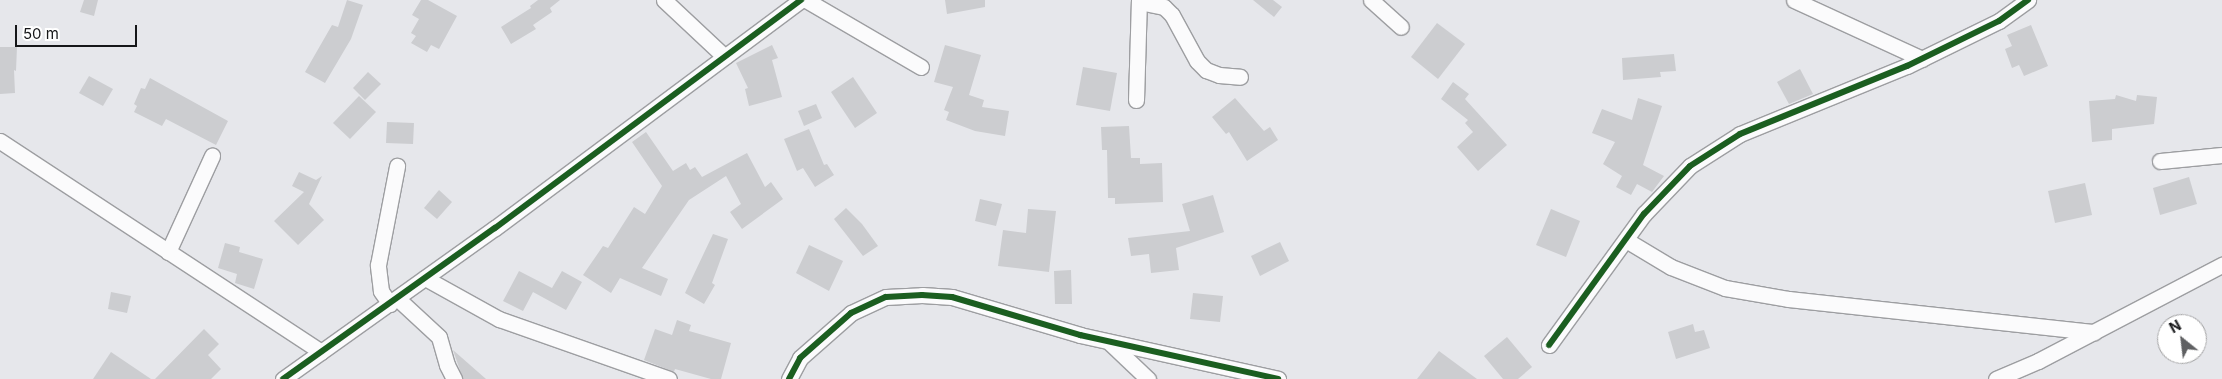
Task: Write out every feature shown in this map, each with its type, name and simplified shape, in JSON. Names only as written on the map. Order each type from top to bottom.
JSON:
[{"type":"street","points":[[664,0],[725,57]]},
{"type":"street","points":[[1371,0],[1401,27]]},
{"type":"street","points":[[1794,0],[1922,59]]},
{"type":"street","points":[[1549,345],[1644,214],[1690,166],[1740,134],[1922,59],[1998,21],[2028,0]]},
{"type":"street","points":[[283,379],[394,302],[725,57],[797,1],[921,67]]},
{"type":"street","points":[[1136,100],[1139,1],[1157,4],[1168,11],[1196,61],[1206,70],[1219,75],[1240,77]]},
{"type":"street","points":[[0,140],[321,352]]},
{"type":"street","points":[[2160,161],[2222,155]]},
{"type":"street","points":[[168,252],[212,156]]},
{"type":"street","points":[[397,166],[378,265],[382,290],[394,302],[439,337],[447,365],[454,379]]},
{"type":"street","points":[[1626,240],[1671,267],[1725,288],[1790,299],[2094,332]]},
{"type":"street","points":[[1996,379],[2038,361],[2222,266]]},
{"type":"street","points":[[425,278],[498,319],[669,379]]},
{"type":"street","points":[[788,379],[800,358],[851,313],[886,297],[922,295],[952,297],[1108,341],[1278,379]]},
{"type":"street","points":[[1108,341],[1148,379]]},
{"type":"building","points":[[84,0],[98,0],[94,16],[80,12]]},
{"type":"building","points":[[347,0],[363,5],[351,39],[325,83],[305,72],[332,25],[338,27]]},
{"type":"building","points":[[421,0],[428,0],[457,16],[439,49],[431,45],[427,52],[411,43],[416,36],[411,33],[419,19],[412,15]]},
{"type":"building","points":[[538,0],[560,0],[550,8],[552,12],[533,25],[536,29],[511,44],[501,27],[531,8],[530,6]]},
{"type":"building","points":[[945,0],[985,0],[985,7],[947,14]]},
{"type":"building","points":[[1253,0],[1273,0],[1282,7],[1274,17]]},
{"type":"building","points":[[1437,23],[1465,44],[1438,79],[1411,57]]},
{"type":"building","points":[[2031,25],[2048,66],[2024,76],[2019,65],[2012,68],[2005,49],[2012,46],[2007,35]]},
{"type":"building","points":[[772,45],[778,58],[772,60],[782,97],[749,106],[745,89],[748,88],[736,63]]},
{"type":"building","points":[[945,45],[981,55],[969,95],[984,100],[982,107],[1009,111],[1005,136],[975,131],[946,120],[949,112],[944,110],[953,87],[934,82]]},
{"type":"building","points":[[0,47],[17,47],[16,71],[14,70],[15,93],[0,94]]},
{"type":"building","points":[[1674,54],[1676,71],[1660,72],[1661,77],[1623,80],[1622,58]]},
{"type":"building","points":[[1083,67],[1117,73],[1110,111],[1076,105]]},
{"type":"building","points":[[1800,69],[1813,94],[1789,104],[1777,82]]},
{"type":"building","points":[[368,72],[381,84],[365,100],[353,88]]},
{"type":"building","points":[[89,76],[113,89],[103,106],[79,93]]},
{"type":"building","points":[[853,77],[877,113],[855,128],[831,92]]},
{"type":"building","points":[[150,78],[228,121],[216,145],[166,119],[162,126],[134,112],[137,106],[134,104],[141,88],[145,89]]},
{"type":"building","points":[[1453,82],[1469,94],[1465,99],[1507,145],[1478,171],[1457,147],[1473,132],[1465,123],[1468,120],[1441,99]]},
{"type":"building","points":[[2116,95],[2136,101],[2137,95],[2157,97],[2154,124],[2112,129],[2112,140],[2092,142],[2089,101],[2115,99]]},
{"type":"building","points":[[359,96],[376,112],[350,139],[333,123]]},
{"type":"building","points":[[1235,98],[1264,131],[1270,127],[1278,140],[1247,161],[1229,132],[1226,134],[1212,117]]},
{"type":"building","points":[[1638,98],[1662,106],[1643,165],[1664,176],[1652,192],[1637,184],[1631,195],[1616,187],[1622,176],[1603,164],[1615,142],[1592,133],[1602,109],[1632,120]]},
{"type":"building","points":[[816,104],[822,118],[804,126],[798,111]]},
{"type":"building","points":[[387,122],[414,123],[413,144],[386,143]]},
{"type":"building","points":[[1129,126],[1131,158],[1140,158],[1140,164],[1162,163],[1163,202],[1115,204],[1115,198],[1108,198],[1107,150],[1102,150],[1101,127]]},
{"type":"building","points":[[809,129],[824,165],[827,164],[834,175],[815,187],[803,168],[797,171],[784,139]]},
{"type":"building","points":[[646,132],[673,171],[686,163],[690,170],[695,167],[702,177],[747,153],[765,187],[771,182],[783,199],[742,229],[730,212],[741,204],[726,176],[689,200],[642,268],[668,279],[661,296],[620,278],[611,293],[583,275],[603,246],[608,248],[634,207],[645,214],[662,186],[632,142]]},
{"type":"building","points":[[299,172],[316,180],[322,176],[309,204],[324,220],[298,245],[274,221],[304,192],[292,186]]},
{"type":"building","points":[[2189,177],[2197,204],[2160,215],[2153,188]]},
{"type":"building","points":[[2085,183],[2092,215],[2055,223],[2048,191]]},
{"type":"building","points":[[439,190],[452,202],[437,219],[424,208]]},
{"type":"building","points":[[1213,195],[1224,232],[1176,248],[1179,270],[1151,273],[1149,254],[1131,256],[1128,238],[1190,231],[1182,204]]},
{"type":"building","points":[[980,199],[1002,204],[996,226],[975,221]]},
{"type":"building","points":[[846,208],[862,224],[878,246],[863,256],[834,219]]},
{"type":"building","points":[[1028,209],[1056,211],[1049,272],[998,266],[1003,230],[1026,233]]},
{"type":"building","points":[[1551,209],[1580,221],[1566,257],[1536,245]]},
{"type":"building","points":[[713,234],[728,239],[712,283],[715,285],[704,304],[685,293]]},
{"type":"building","points":[[1280,242],[1289,261],[1260,276],[1251,256]]},
{"type":"building","points":[[225,243],[240,247],[239,252],[263,259],[254,289],[235,283],[237,274],[218,268]]},
{"type":"building","points":[[809,245],[843,261],[829,291],[796,273]]},
{"type":"building","points":[[1071,270],[1072,304],[1055,304],[1054,271]]},
{"type":"building","points":[[519,271],[552,288],[562,271],[582,282],[566,310],[533,292],[523,311],[503,301]]},
{"type":"building","points":[[111,292],[131,296],[127,313],[108,309]]},
{"type":"building","points":[[1193,293],[1223,296],[1220,322],[1190,319]]},
{"type":"building","points":[[677,320],[691,325],[689,331],[731,343],[721,379],[711,379],[675,369],[674,372],[644,360],[655,329],[672,335]]},
{"type":"building","points":[[1693,324],[1695,332],[1704,330],[1710,348],[1676,359],[1668,332]]},
{"type":"building","points":[[204,329],[219,344],[208,355],[221,369],[211,379],[155,379]]},
{"type":"building","points":[[1507,337],[1532,367],[1518,379],[1503,379],[1484,356]]},
{"type":"building","points":[[453,350],[486,379],[463,379]]},
{"type":"building","points":[[1439,351],[1477,379],[1417,379]]},
{"type":"building","points":[[111,352],[151,379],[93,379]]},
{"type":"cycle path","points":[[283,379],[495,228],[801,0]]},
{"type":"cycle path","points":[[1549,345],[1644,214],[1690,166],[1740,134],[1907,66],[1999,21],[2028,0]]},
{"type":"cycle path","points":[[789,379],[800,358],[851,313],[886,297],[922,295],[952,297],[1080,335],[1278,379]]}]
